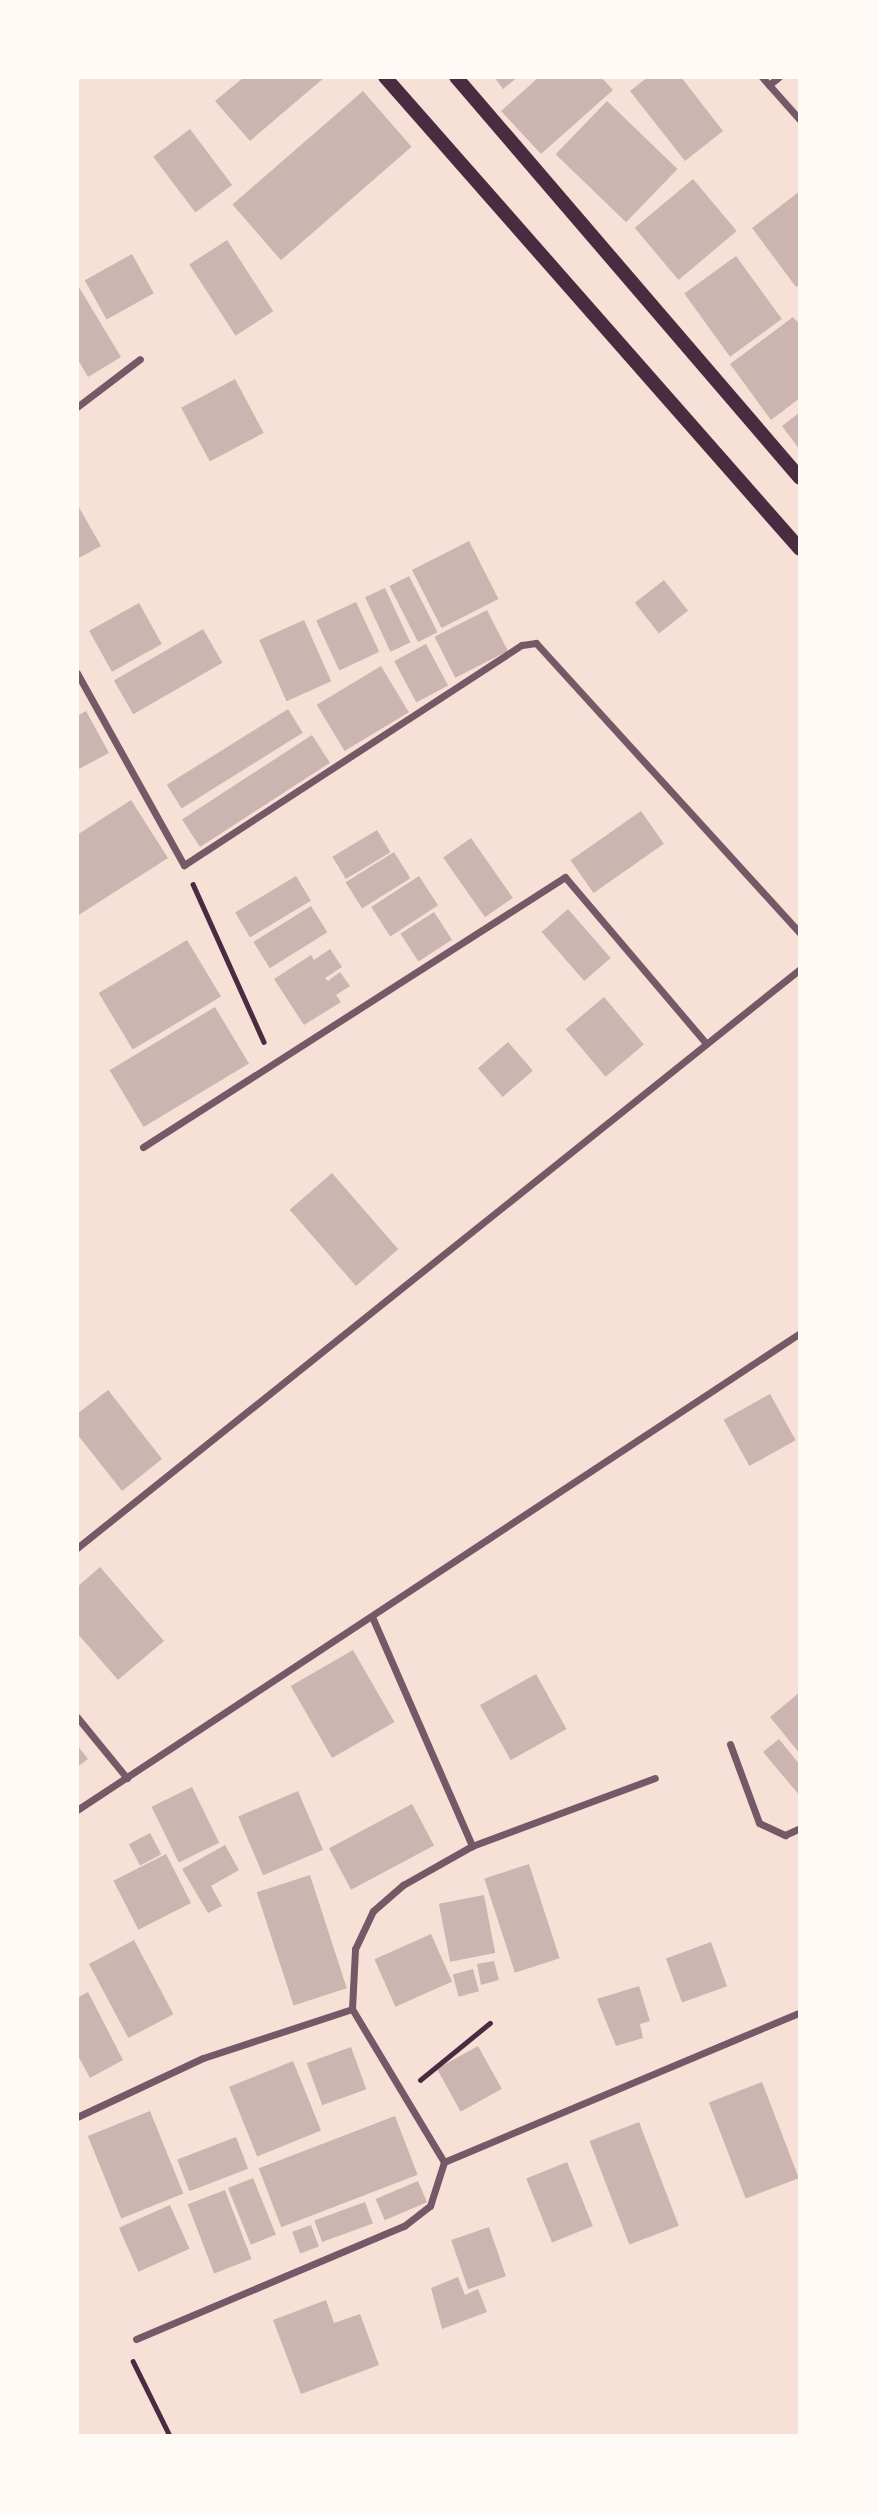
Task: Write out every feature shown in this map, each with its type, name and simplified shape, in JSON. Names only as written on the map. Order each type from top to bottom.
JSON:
[{"type":"main road","points":[[385,77],[800,549]]},
{"type":"main road","points":[[456,77],[800,478]]},
{"type":"street","points":[[762,77],[800,120]]},
{"type":"street","points":[[769,85],[779,77]]},
{"type":"street","points":[[77,407],[141,359]]},
{"type":"street","points":[[77,673],[184,865],[522,645],[536,643],[800,933]]},
{"type":"street","points":[[143,1147],[565,877],[704,1041]]},
{"type":"street","points":[[77,1548],[704,1041],[800,969]]},
{"type":"street","points":[[77,1811],[373,1619],[800,1333]]},
{"type":"street","points":[[373,1619],[472,1846]]},
{"type":"street","points":[[77,1717],[127,1778]]},
{"type":"street","points":[[730,1744],[760,1822],[785,1835],[800,1828]]},
{"type":"street","points":[[136,2339],[404,2226],[430,2206],[443,2162],[352,2009],[355,1949],[373,1911],[403,1885],[472,1846],[655,1778]]},
{"type":"street","points":[[77,2117],[203,2058],[352,2009]]},
{"type":"street","points":[[443,2162],[800,2012]]},
{"type":"path","points":[[184,865],[274,1062]]},
{"type":"path","points":[[404,2093],[490,2023]]},
{"type":"path","points":[[136,2339],[130,2355],[170,2436]]},
{"type":"building","points":[[244,77],[325,77],[250,141],[215,101]]},
{"type":"building","points":[[494,77],[518,77],[503,89]]},
{"type":"building","points":[[539,77],[601,77],[613,90],[541,154],[501,111]]},
{"type":"building","points":[[648,77],[681,77],[723,131],[685,161],[630,91]]},
{"type":"building","points":[[363,91],[412,147],[281,260],[232,204]]},
{"type":"building","points":[[607,101],[677,169],[626,222],[556,154]]},
{"type":"building","points":[[190,129],[232,185],[195,213],[153,157]]},
{"type":"building","points":[[693,179],[737,231],[678,280],[635,228]]},
{"type":"building","points":[[800,191],[800,284],[796,287],[752,228]]},
{"type":"building","points":[[227,240],[273,311],[236,336],[189,265]]},
{"type":"building","points":[[132,254],[154,293],[107,320],[85,280]]},
{"type":"building","points":[[736,256],[782,319],[730,357],[684,294]]},
{"type":"building","points":[[77,284],[121,357],[88,377],[77,358]]},
{"type":"building","points":[[793,317],[800,325],[800,398],[771,420],[730,364]]},
{"type":"building","points":[[235,379],[264,433],[210,461],[181,408]]},
{"type":"building","points":[[800,412],[800,450],[782,426]]},
{"type":"building","points":[[77,504],[101,546],[77,559]]},
{"type":"building","points":[[469,541],[499,599],[441,628],[412,570]]},
{"type":"building","points":[[409,576],[438,632],[418,642],[389,586]]},
{"type":"building","points":[[664,580],[688,611],[659,634],[635,603]]},
{"type":"building","points":[[385,588],[410,642],[390,652],[365,597]]},
{"type":"building","points":[[356,602],[379,652],[339,670],[316,621]]},
{"type":"building","points":[[139,603],[162,644],[112,672],[89,631]]},
{"type":"building","points":[[487,610],[508,651],[455,678],[434,637]]},
{"type":"building","points":[[304,620],[331,681],[286,701],[259,640]]},
{"type":"building","points":[[203,629],[222,663],[133,714],[114,680]]},
{"type":"building","points":[[426,644],[448,685],[416,702],[394,661]]},
{"type":"building","points":[[381,666],[409,712],[345,751],[317,705]]},
{"type":"building","points":[[288,709],[303,733],[182,809],[167,785]]},
{"type":"building","points":[[86,711],[109,753],[77,770],[77,716]]},
{"type":"building","points":[[312,735],[330,763],[200,847],[182,819]]},
{"type":"building","points":[[131,800],[168,858],[77,916],[77,835]]},
{"type":"building","points":[[641,811],[664,844],[593,893],[571,860]]},
{"type":"building","points":[[377,830],[390,852],[346,879],[332,857]]},
{"type":"building","points":[[471,838],[513,898],[485,917],[443,858]]},
{"type":"building","points":[[394,852],[410,878],[362,908],[346,882]]},
{"type":"building","points":[[296,876],[311,901],[250,937],[235,913]]},
{"type":"building","points":[[419,876],[438,905],[390,936],[371,907]]},
{"type":"building","points":[[311,906],[327,932],[270,968],[253,942]]},
{"type":"building","points":[[568,909],[611,958],[584,981],[542,932]]},
{"type":"building","points":[[434,912],[452,940],[418,961],[400,934]]},
{"type":"building","points":[[187,940],[221,997],[133,1050],[99,993]]},
{"type":"building","points":[[330,949],[342,967],[325,978],[328,981],[340,972],[350,986],[336,995],[341,1002],[304,1025],[274,979],[311,955],[314,960]]},
{"type":"building","points":[[604,997],[644,1044],[606,1077],[566,1029]]},
{"type":"building","points":[[215,1007],[249,1064],[144,1127],[110,1070]]},
{"type":"building","points":[[508,1042],[533,1071],[503,1097],[478,1068]]},
{"type":"building","points":[[332,1173],[398,1249],[356,1286],[290,1210]]},
{"type":"building","points":[[108,1390],[162,1459],[122,1491],[77,1434],[77,1414]]},
{"type":"building","points":[[770,1394],[796,1440],[749,1466],[724,1420]]},
{"type":"building","points":[[100,1567],[164,1641],[118,1680],[77,1633],[77,1587]]},
{"type":"building","points":[[353,1650],[394,1722],[332,1758],[291,1686]]},
{"type":"building","points":[[536,1674],[567,1729],[511,1760],[480,1705]]},
{"type":"building","points":[[800,1692],[800,1754],[770,1717]]},
{"type":"building","points":[[779,1739],[800,1765],[800,1796],[763,1752]]},
{"type":"building","points":[[77,1745],[88,1759],[77,1767]]},
{"type":"building","points":[[192,1787],[219,1843],[179,1862],[152,1807]]},
{"type":"building","points":[[298,1791],[323,1850],[263,1875],[238,1816]]},
{"type":"building","points":[[412,1804],[434,1845],[351,1890],[329,1848]]},
{"type":"building","points":[[150,1833],[161,1854],[140,1865],[129,1844]]},
{"type":"building","points":[[225,1845],[239,1870],[211,1886],[222,1906],[208,1913],[182,1869]]},
{"type":"building","points":[[166,1854],[191,1903],[138,1930],[113,1881]]},
{"type":"building","points":[[529,1864],[560,1958],[515,1973],[484,1879]]},
{"type":"building","points":[[310,1875],[347,1988],[294,2005],[257,1892]]},
{"type":"building","points":[[484,1895],[495,1953],[450,1962],[439,1904]]},
{"type":"building","points":[[431,1934],[452,1982],[396,2007],[374,1959]]},
{"type":"building","points":[[134,1940],[173,2014],[128,2038],[89,1964]]},
{"type":"building","points":[[711,1942],[727,1986],[682,2003],[666,1958]]},
{"type":"building","points":[[494,1961],[499,1980],[481,1985],[477,1964]]},
{"type":"building","points":[[473,1969],[479,1991],[459,1997],[453,1974]]},
{"type":"building","points":[[639,1986],[650,2021],[640,2024],[643,2038],[616,2046],[597,1999]]},
{"type":"building","points":[[88,1992],[123,2060],[90,2078],[77,2054],[77,1998]]},
{"type":"building","points":[[478,2046],[502,2089],[461,2112],[437,2069]]},
{"type":"building","points":[[351,2047],[366,2089],[322,2105],[307,2063]]},
{"type":"building","points":[[293,2061],[321,2131],[257,2156],[229,2087]]},
{"type":"building","points":[[762,2082],[799,2178],[746,2199],[709,2102]]},
{"type":"building","points":[[150,2111],[183,2194],[121,2219],[88,2136]]},
{"type":"building","points":[[395,2116],[418,2175],[281,2227],[259,2168]]},
{"type":"building","points":[[639,2122],[679,2226],[629,2245],[590,2141]]},
{"type":"building","points":[[236,2137],[248,2169],[189,2191],[177,2160]]},
{"type":"building","points":[[567,2162],[593,2226],[552,2242],[526,2178]]},
{"type":"building","points":[[253,2178],[276,2235],[251,2245],[228,2188]]},
{"type":"building","points":[[418,2181],[427,2202],[385,2220],[376,2199]]},
{"type":"building","points":[[225,2190],[252,2259],[214,2273],[188,2204]]},
{"type":"building","points":[[365,2202],[373,2224],[322,2242],[314,2220]]},
{"type":"building","points":[[170,2205],[190,2249],[138,2272],[119,2228]]},
{"type":"building","points":[[311,2225],[319,2247],[300,2253],[292,2232]]},
{"type":"building","points":[[489,2227],[506,2276],[468,2289],[451,2240]]},
{"type":"building","points":[[458,2277],[465,2295],[478,2289],[487,2312],[442,2329],[431,2288]]},
{"type":"building","points":[[326,2300],[334,2323],[360,2314],[379,2365],[301,2394],[273,2320]]}]
